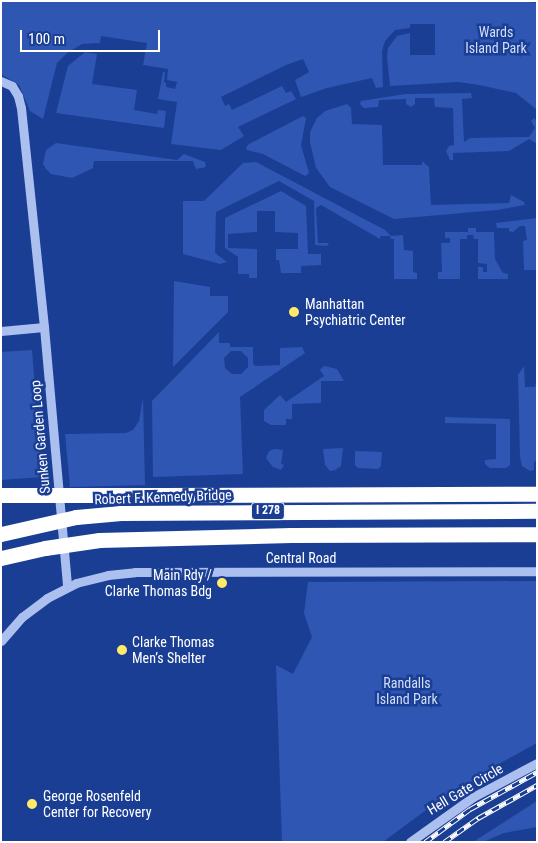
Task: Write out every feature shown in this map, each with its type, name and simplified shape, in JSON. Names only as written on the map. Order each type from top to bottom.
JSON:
[{"type":"highway","points":[[1,495],[537,494]]},
{"type":"highway","name":"Robert F. Kennedy Bridge","points":[[1,534],[68,519],[121,513],[537,511]]},
{"type":"highway","name":"I 278","points":[[1,558],[70,544],[125,539],[291,535],[537,534]]},
{"type":"street","name":"Sunken Garden Loop","points":[[1,81],[12,86],[18,96],[21,108],[44,327],[67,586]]},
{"type":"street","points":[[1,331],[44,327]]},
{"type":"street","name":"Central Road","points":[[67,586],[96,577],[135,572],[537,571]]},
{"type":"street","points":[[1,641],[28,612],[67,586]]},
{"type":"street","name":"Hell Gate Circle","points":[[410,842],[473,797],[537,763]]},
{"type":"green space","name":"Wards Island Park","points":[[1,1],[523,1],[537,3],[537,110],[516,93],[479,85],[458,82],[390,86],[388,48],[397,36],[410,33],[410,55],[435,55],[435,24],[410,24],[410,28],[395,30],[385,41],[382,51],[383,87],[376,88],[372,78],[327,88],[301,97],[295,80],[309,72],[303,59],[286,65],[221,97],[225,106],[229,104],[232,110],[282,86],[286,93],[291,91],[296,99],[238,127],[244,136],[221,150],[171,144],[177,102],[158,99],[163,72],[165,72],[164,82],[166,87],[175,89],[177,82],[167,80],[168,69],[143,65],[147,43],[101,36],[100,43],[82,44],[67,53],[57,63],[43,119],[30,111],[19,85],[1,74]]},
{"type":"green space","points":[[85,52],[97,54],[92,84],[137,90],[134,110],[157,114],[158,110],[166,111],[164,128],[56,113],[68,66]]},
{"type":"green space","points":[[471,93],[472,98],[462,99],[464,142],[470,138],[529,137],[535,128],[531,121],[534,118],[537,122],[537,144],[529,139],[509,151],[453,153],[453,160],[450,160],[446,151],[449,146],[454,145],[453,108],[435,107],[434,98],[415,98],[415,104],[411,107],[406,104],[406,99],[379,100],[378,107],[364,108],[360,104],[361,101],[405,94]]},
{"type":"green space","points":[[347,104],[351,108],[352,124],[382,125],[383,165],[422,165],[422,161],[429,167],[431,205],[509,203],[511,195],[524,202],[525,205],[497,210],[394,219],[330,187],[316,168],[310,142],[310,132],[317,118],[325,111]]},
{"type":"green space","points":[[303,116],[306,118],[301,145],[309,173],[307,175],[305,176],[263,154],[247,150],[246,147],[249,144]]},
{"type":"green space","points":[[56,143],[177,160],[184,154],[205,162],[206,167],[196,169],[193,161],[94,161],[93,168],[72,178],[51,174],[43,164],[46,150]]},
{"type":"green space","points":[[256,162],[385,230],[391,236],[403,235],[404,250],[413,251],[413,272],[417,273],[417,279],[394,279],[394,239],[391,239],[390,236],[380,236],[380,239],[321,205],[316,208],[318,243],[329,243],[327,246],[315,245],[314,201],[279,181],[216,212],[215,253],[227,262],[220,264],[183,254],[183,201],[204,201],[243,163]]},
{"type":"green space","points":[[281,191],[306,206],[308,254],[321,254],[321,265],[301,266],[301,273],[281,273],[279,260],[276,260],[276,249],[298,249],[298,233],[275,232],[275,211],[257,211],[257,232],[228,234],[228,248],[257,249],[257,278],[249,278],[249,274],[238,274],[238,257],[225,248],[225,218]]},
{"type":"green space","points":[[537,218],[537,270],[524,270],[523,241],[527,240],[525,226],[520,226],[513,232],[509,231],[509,228],[497,228],[496,223]]},
{"type":"green space","points":[[468,228],[476,228],[476,232],[494,232],[495,259],[503,273],[508,274],[508,279],[478,279],[478,267],[483,267],[483,272],[487,272],[487,264],[478,263],[478,239],[474,239],[473,235],[467,235],[467,239],[460,239],[460,279],[438,279],[438,272],[442,272],[441,243],[450,243],[450,238],[445,238],[445,232],[468,232]]},
{"type":"green space","points":[[174,281],[210,287],[210,296],[228,296],[228,312],[173,367]]},
{"type":"green space","points":[[219,332],[219,343],[230,343],[230,347],[253,347],[253,364],[256,366],[280,365],[280,348],[302,347],[305,353],[240,397],[243,474],[153,477],[152,401]],"holes":[[[231,351],[241,351],[248,358],[248,367],[241,374],[232,374],[225,368],[224,358]]]},
{"type":"green space","points":[[32,350],[42,477],[1,480],[1,352]]},
{"type":"green space","points":[[324,366],[337,369],[344,381],[321,381],[321,403],[292,404],[292,419],[286,419],[286,425],[271,425],[264,421],[264,410],[280,395],[286,402],[324,376],[320,370]]},
{"type":"green space","points":[[524,366],[525,387],[535,387],[537,378],[537,461],[534,462],[534,470],[530,471],[522,466],[520,456],[518,375]]},
{"type":"green space","points":[[143,397],[145,485],[70,487],[65,434],[126,433],[133,430],[139,421]]},
{"type":"green space","points":[[445,417],[510,419],[510,465],[506,468],[490,468],[485,464],[485,460],[496,459],[496,424],[445,423]]},
{"type":"green space","points":[[343,448],[341,466],[330,471],[325,465],[323,449]]},
{"type":"green space","points":[[274,449],[283,450],[281,464],[284,465],[281,470],[273,467],[266,458],[269,451]]},
{"type":"green space","points":[[355,451],[382,452],[381,466],[378,469],[358,468],[355,465]]},
{"type":"green space","name":"Randalls Island Park","points":[[537,581],[537,743],[486,771],[489,773],[463,789],[457,788],[453,790],[383,842],[282,842],[276,665],[293,674],[312,637],[304,613],[308,582]]},
{"type":"green space","points":[[537,801],[537,827],[504,833],[483,842],[473,842]]},
{"type":"railway","points":[[425,842],[470,809],[537,772]]},
{"type":"railway","points":[[444,842],[478,818],[537,785]]},
{"type":"place","name":"Manhattan Psychiatric Center","points":[[294,312]]},
{"type":"place","name":"Main Rdy / Clarke Thomas Bdg","points":[[222,583]]},
{"type":"place","name":"Clarke Thomas Men’s Shelter","points":[[122,650]]},
{"type":"place","name":"George Rosenfeld Center for Recovery","points":[[32,804]]}]
